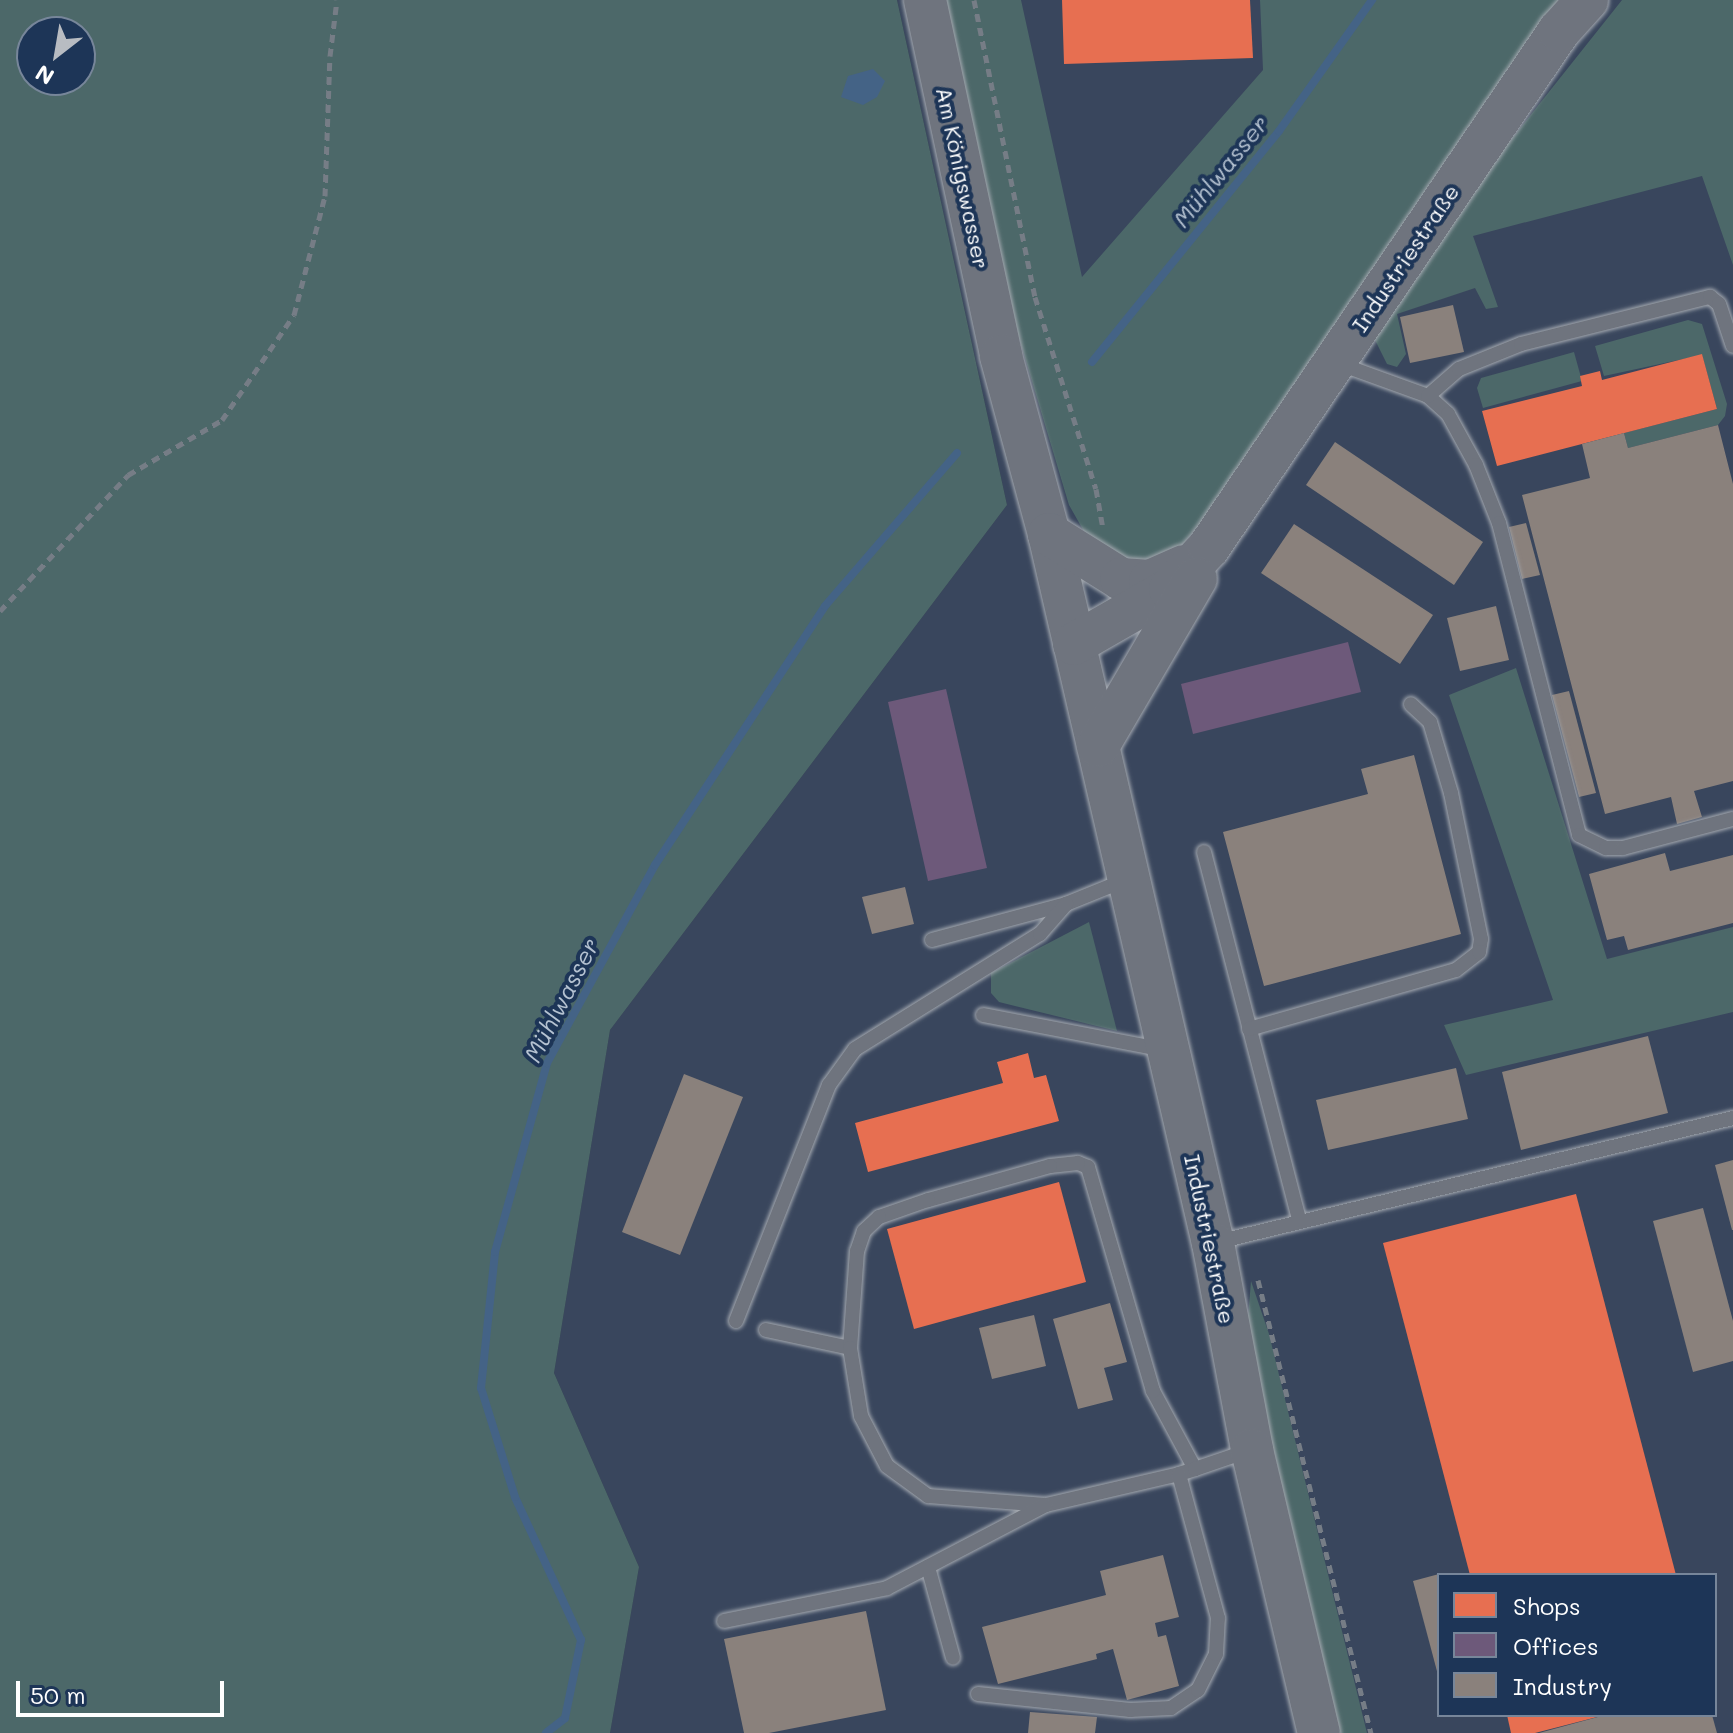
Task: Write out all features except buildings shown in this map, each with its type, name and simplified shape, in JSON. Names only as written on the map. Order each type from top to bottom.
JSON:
[{"type":"street","name":"Am Königswasser","points":[[925,0],[1001,356]]},
{"type":"street","name":"Industriestraße","points":[[1098,746],[1228,521],[1559,31],[1587,0]]},
{"type":"street","name":"Industriestraße","points":[[1001,356],[1049,534],[1169,1050],[1229,1239],[1252,1450],[1319,1733]]},
{"type":"street","name":"Industriestraße","points":[[1049,534],[1109,574],[1150,581],[1190,562],[1228,521]]},
{"type":"street","name":"Industriestraße","points":[[1074,644],[1170,589],[1228,521]]},
{"type":"street","name":"Industriestraße","points":[[1074,644],[1129,655],[1165,631]]},
{"type":"lane","points":[[1428,396],[1459,369],[1521,344],[1653,309],[1716,299],[1733,346]]},
{"type":"lane","points":[[1335,362],[1428,396],[1448,414],[1499,523],[1579,835],[1606,848],[1623,848],[1733,819]]},
{"type":"lane","points":[[1249,1029],[1456,970],[1479,952],[1481,939],[1451,793],[1430,722],[1411,704]]},
{"type":"lane","points":[[1204,852],[1300,1222]]},
{"type":"lane","points":[[932,940],[1066,904],[1129,879]]},
{"type":"lane","points":[[736,1321],[829,1085],[855,1049],[1040,934],[1066,904]]},
{"type":"lane","points":[[983,1015],[1169,1050]]},
{"type":"lane","points":[[1229,1239],[1733,1118]]},
{"type":"lane","points":[[1046,1505],[928,1496],[887,1466],[861,1416],[850,1348],[857,1251],[864,1231],[879,1217],[1078,1163],[1088,1167],[1097,1188],[1159,1409],[1195,1469]]},
{"type":"lane","points":[[766,1330],[850,1348]]},
{"type":"lane","points":[[724,1621],[887,1588],[1046,1505],[1179,1474],[1252,1450]]},
{"type":"lane","points":[[978,1694],[1130,1710],[1171,1708],[1198,1690],[1216,1654],[1218,1618],[1179,1474]]},
{"type":"lane","points":[[928,1567],[953,1658]]},
{"type":"path","points":[[0,611],[128,475],[222,420],[294,315],[325,196],[330,56],[337,0]]},
{"type":"path","points":[[974,0],[1035,297],[1096,489],[1106,543]]},
{"type":"path","points":[[1229,1239],[1281,1359],[1371,1733]]},
{"type":"shaded area","points":[[897,0],[1733,0],[1733,1733],[610,1733],[639,1567],[554,1373],[610,1030],[1007,505]]},
{"type":"shaded area","points":[[873,69],[885,81],[877,97],[863,105],[841,97],[848,76]]},
{"type":"green space","points":[[0,0],[897,0],[1007,505],[610,1030],[554,1373],[639,1567],[610,1733],[0,1733]]},
{"type":"green space","points":[[936,0],[1021,0],[1082,277],[1263,70],[1260,0],[1567,0],[1212,509],[1176,553],[1146,566],[1122,562],[1090,542],[1069,505],[995,258]]},
{"type":"green space","points":[[1622,0],[1733,0],[1733,265],[1702,176],[1473,236],[1498,307],[1486,309],[1475,288],[1397,314],[1406,354],[1397,367],[1387,364],[1374,338],[1475,185]]},
{"type":"green space","points":[[1688,320],[1702,324],[1727,404],[1725,416],[1718,425],[1628,448],[1624,433],[1717,409],[1702,355],[1604,376],[1595,346]]},
{"type":"green space","points":[[1574,352],[1582,381],[1483,408],[1477,388],[1481,378]]},
{"type":"green space","points":[[1516,668],[1607,959],[1733,927],[1733,1012],[1466,1075],[1444,1025],[1553,1000],[1449,695]]},
{"type":"green space","points":[[1089,922],[1117,1031],[999,1002],[991,993],[991,973]]},
{"type":"green space","points":[[1251,1281],[1269,1334],[1367,1733],[1335,1733],[1266,1433],[1248,1318]]},
{"type":"waterway","name":"Mühlwasser","points":[[1092,362],[1279,131],[1372,0]]},
{"type":"waterway","name":"Mühlwasser","points":[[546,1733],[565,1718],[581,1640],[515,1497],[481,1388],[495,1252],[547,1063],[655,865],[825,606],[957,453]]}]
